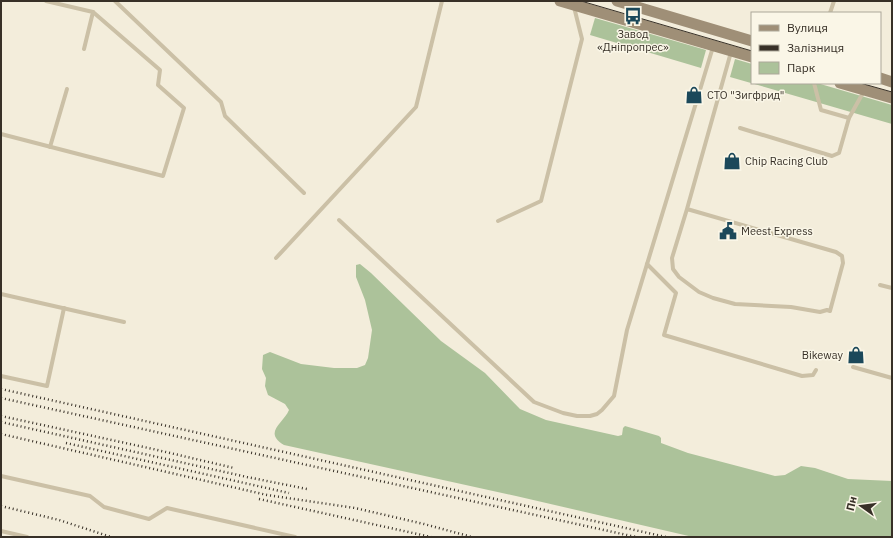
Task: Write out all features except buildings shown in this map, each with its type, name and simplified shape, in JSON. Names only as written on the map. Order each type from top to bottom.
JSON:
[{"type":"main road","points":[[560,1],[751,57]]},
{"type":"main road","points":[[617,1],[751,41]]},
{"type":"main road","points":[[881,78],[892,82]]},
{"type":"main road","points":[[843,84],[892,98]]},
{"type":"lane","points":[[1,134],[163,176],[184,108],[158,85],[160,70],[93,12],[46,1]]},
{"type":"lane","points":[[114,1],[221,102],[225,116],[304,193]]},
{"type":"lane","points":[[276,258],[416,107],[442,1]]},
{"type":"lane","points":[[830,12],[834,1]]},
{"type":"lane","points":[[498,221],[541,201],[582,39],[573,5]]},
{"type":"lane","points":[[84,49],[93,12]]},
{"type":"lane","points":[[339,220],[534,402],[563,413],[577,416],[590,416],[597,414],[614,396],[627,330],[714,46]]},
{"type":"lane","points":[[687,209],[836,252],[842,256],[843,263],[830,311],[827,310],[820,312],[791,307],[735,304],[713,298],[699,292],[679,277],[673,269],[672,258],[732,51]]},
{"type":"lane","points":[[814,84],[821,110],[849,118]]},
{"type":"lane","points":[[50,147],[67,89]]},
{"type":"lane","points":[[740,128],[832,156],[839,153],[849,118],[864,90]]},
{"type":"lane","points":[[647,264],[676,294],[664,335],[802,376],[814,375],[816,370]]},
{"type":"lane","points":[[880,285],[892,288]]},
{"type":"lane","points":[[1,294],[124,322]]},
{"type":"lane","points":[[1,376],[47,386],[64,308]]},
{"type":"lane","points":[[853,367],[892,378]]},
{"type":"lane","points":[[1,476],[90,496],[104,507],[149,519],[167,508],[295,537]]},
{"type":"lane","points":[[1,531],[27,537]]},
{"type":"green space","points":[[595,18],[706,50],[701,68],[590,35]]},
{"type":"green space","points":[[735,59],[751,64],[751,83],[730,77]]},
{"type":"green space","points":[[754,84],[820,84],[892,105],[892,124]]},
{"type":"green space","points":[[360,264],[441,341],[485,373],[520,409],[546,420],[618,436],[622,435],[623,428],[625,426],[659,436],[661,438],[661,443],[688,453],[775,476],[785,475],[801,466],[815,468],[848,479],[892,481],[892,537],[693,537],[284,445],[275,436],[275,432],[276,428],[289,410],[285,404],[268,395],[265,386],[266,378],[262,369],[263,355],[270,352],[301,364],[334,368],[357,368],[365,365],[368,358],[372,330],[365,300],[356,277],[356,265]]},
{"type":"tram line","points":[[581,1],[751,51]]},
{"type":"tram line","points":[[864,84],[892,92]]},
{"type":"railway","points":[[1,389],[666,537]]},
{"type":"railway","points":[[1,398],[636,537]]},
{"type":"railway","points":[[1,416],[234,468]]},
{"type":"railway","points":[[1,422],[307,489]]},
{"type":"railway","points":[[1,434],[267,495],[355,508],[472,537]]},
{"type":"railway","points":[[66,443],[289,493]]},
{"type":"railway","points":[[259,499],[431,537]]},
{"type":"railway","points":[[1,506],[59,520],[111,537]]},
{"type":"place","name":"Завод «Дніпропрес»","points":[[633,16]]},
{"type":"place","name":"СТО \"Зигфрид\"","points":[[694,95]]},
{"type":"place","name":"Chip Racing Club","points":[[732,161]]},
{"type":"place","name":"Meest Express","points":[[728,231]]},
{"type":"place","name":"Bikeway","points":[[856,355]]}]
